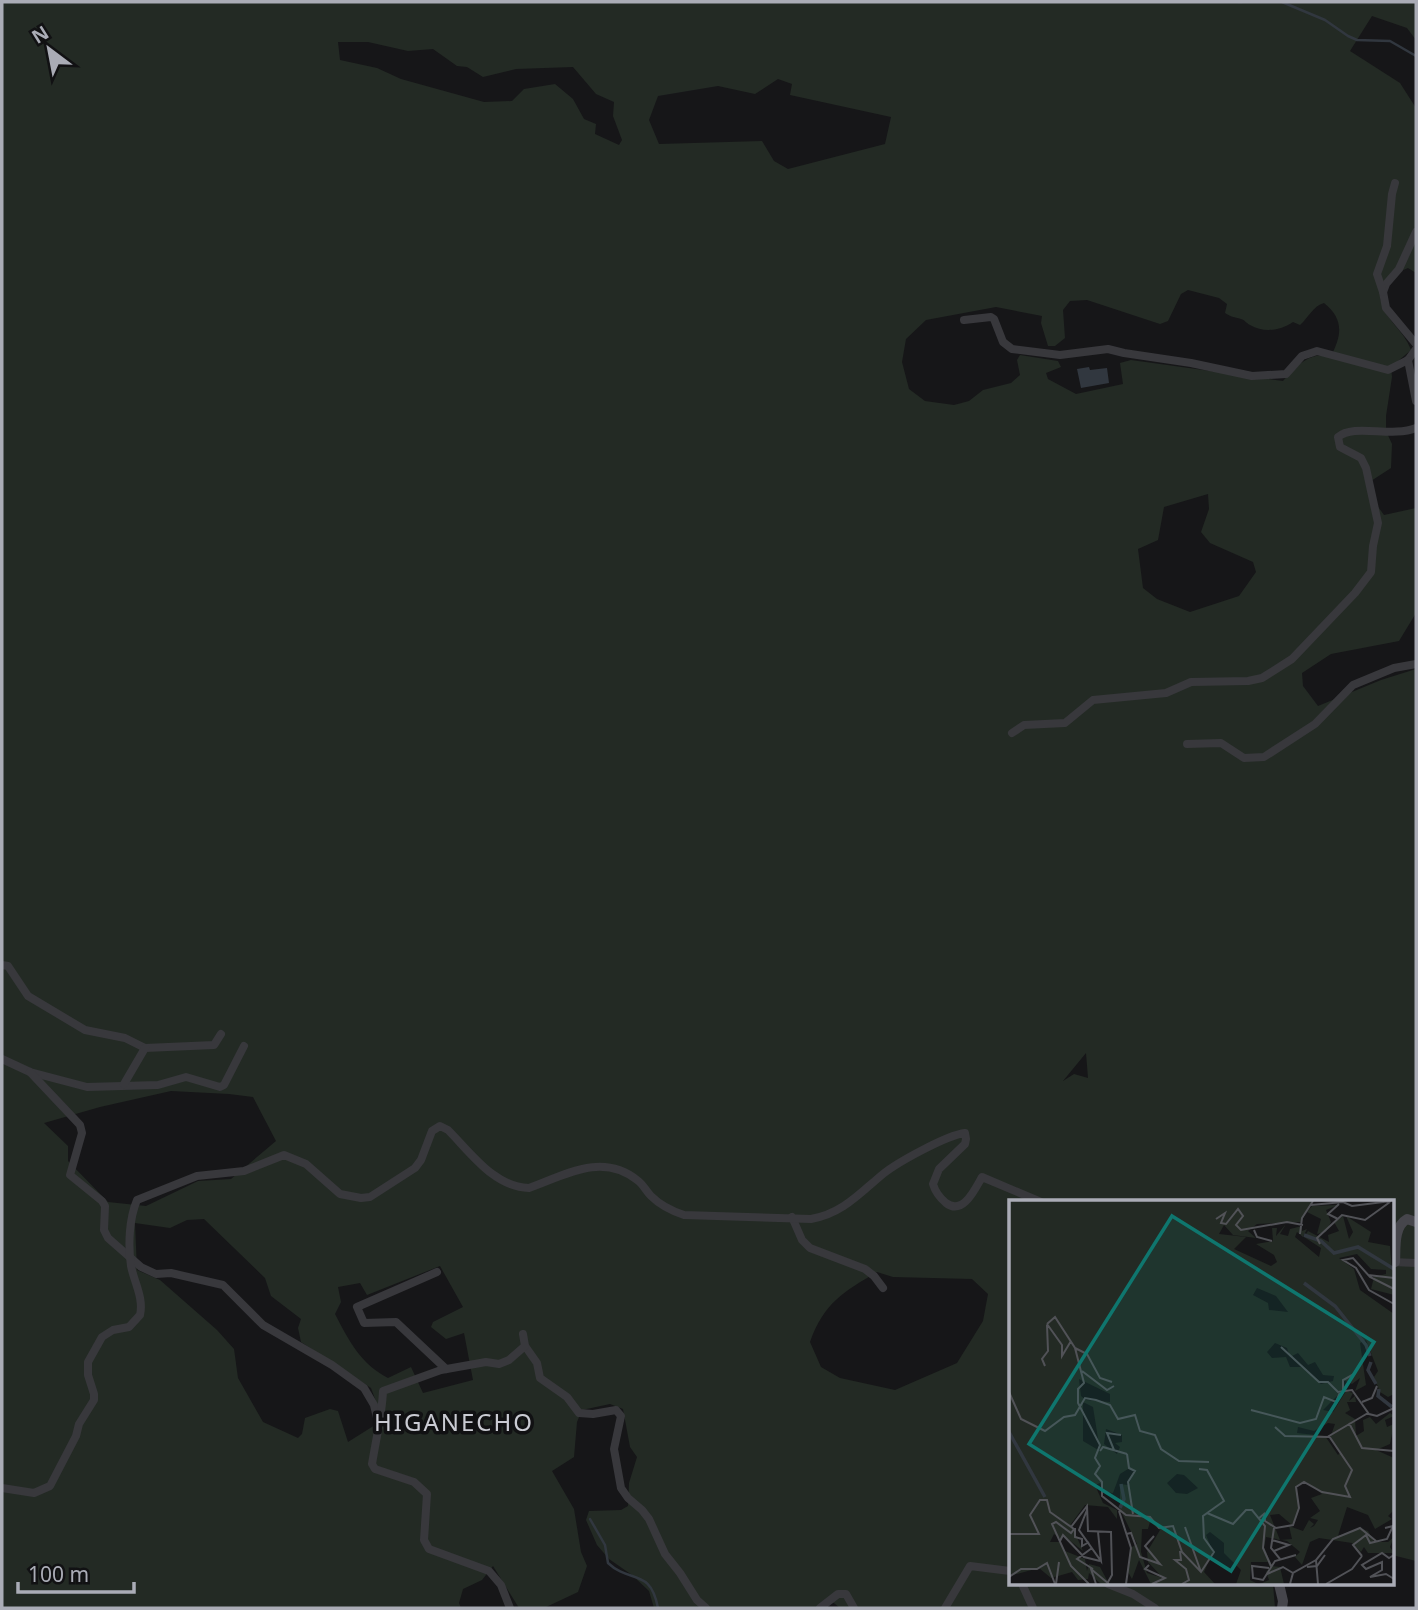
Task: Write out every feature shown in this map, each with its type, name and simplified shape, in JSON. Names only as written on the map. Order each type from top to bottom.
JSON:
[{"type":"street","points":[[1395,183],[1387,246],[1377,274],[1386,308],[1416,344]]},
{"type":"street","points":[[1382,292],[1403,262],[1416,232]]},
{"type":"street","points":[[964,320],[990,317],[994,319],[1003,342],[1012,349],[1060,355],[1108,349],[1252,376],[1286,374],[1302,356],[1313,351],[1388,370],[1408,360],[1416,349]]},
{"type":"street","points":[[1408,360],[1416,401]]},
{"type":"street","points":[[1012,733],[1024,725],[1065,723],[1093,700],[1166,693],[1191,682],[1248,681],[1262,678],[1292,659],[1355,593],[1371,572],[1378,523],[1366,468],[1361,458],[1337,444],[1338,437],[1364,430],[1390,433],[1416,428]]},
{"type":"street","points":[[1187,744],[1221,743],[1244,758],[1264,757],[1315,724],[1353,685],[1394,667],[1416,664]]},
{"type":"street","points":[[2,965],[8,966],[28,996],[85,1030],[125,1038],[145,1048],[214,1045],[221,1034]]},
{"type":"street","points":[[2,1059],[30,1072],[87,1087],[158,1085],[186,1077],[220,1087],[225,1085],[244,1046]]},
{"type":"street","points":[[124,1084],[145,1048]]},
{"type":"street","points":[[30,1072],[80,1125],[82,1133],[70,1175],[102,1201],[105,1206],[104,1230],[108,1238],[141,1267],[156,1274],[171,1273],[223,1285],[263,1325],[332,1365],[364,1388],[374,1405],[378,1422]]},
{"type":"street","points":[[2,1488],[34,1493],[46,1489],[53,1480],[76,1436],[79,1424],[94,1400],[88,1375],[90,1358],[102,1337],[113,1330],[130,1327],[140,1315],[139,1292],[131,1258],[132,1212],[137,1200],[197,1176],[244,1171],[284,1155],[306,1164],[340,1194],[370,1197],[415,1168],[421,1160],[432,1131],[440,1126],[448,1130],[502,1183],[519,1188],[528,1188],[589,1166],[604,1165],[620,1170],[638,1181],[667,1209],[684,1215],[811,1219],[838,1211],[901,1162],[965,1133],[965,1144],[939,1169],[933,1184],[948,1205],[955,1207],[963,1204],[982,1177],[1036,1200]]},
{"type":"street","points":[[792,1217],[802,1241],[810,1248],[864,1269],[884,1288]]},
{"type":"street","points":[[1394,1256],[1401,1223],[1407,1219],[1416,1222]]},
{"type":"street","points":[[1394,1262],[1416,1264]]},
{"type":"street","points":[[437,1272],[357,1307],[364,1323],[396,1322],[446,1369]]},
{"type":"street","points":[[523,1334],[525,1346],[537,1363],[540,1378],[567,1397],[579,1413],[593,1414],[616,1410],[620,1413],[614,1449],[621,1488],[649,1520],[664,1554],[697,1600],[706,1608]]},
{"type":"street","points":[[510,1608],[501,1586],[489,1571],[429,1549],[424,1540],[427,1494],[414,1482],[375,1469],[372,1464],[378,1422],[383,1411],[383,1391],[446,1369],[486,1362],[499,1364],[509,1360],[525,1346]]},
{"type":"street","points":[[945,1608],[970,1566],[1009,1571]]},
{"type":"street","points":[[1023,1586],[1033,1608]]},
{"type":"street","points":[[1113,1586],[1133,1594],[1155,1608]]},
{"type":"street","points":[[1279,1586],[1282,1608]]},
{"type":"street","points":[[820,1608],[838,1594],[846,1594],[854,1608]]},
{"type":"shaded area","points":[[2,2],[1416,2],[1416,40],[1407,28],[1372,16],[1350,51],[1400,83],[1416,108],[1416,273],[1408,268],[1401,271],[1380,293],[1384,309],[1411,350],[1391,367],[1386,431],[1392,444],[1391,468],[1371,481],[1376,504],[1384,515],[1416,508],[1416,613],[1399,641],[1331,654],[1302,673],[1303,686],[1318,706],[1416,669],[1416,1561],[1394,1556],[1394,1200],[1009,1200],[1009,1586],[1273,1586],[1275,1608],[840,1608],[829,1599],[819,1608],[654,1608],[649,1591],[609,1559],[597,1545],[586,1520],[589,1511],[621,1510],[628,1506],[629,1483],[637,1457],[630,1447],[623,1409],[610,1404],[582,1410],[577,1422],[574,1457],[552,1471],[574,1509],[581,1552],[587,1566],[578,1592],[544,1608],[519,1608],[493,1566],[482,1580],[463,1589],[459,1603],[461,1608],[2,1608]],"holes":[[[338,42],[368,42],[408,51],[433,49],[457,66],[467,67],[483,77],[516,69],[573,67],[596,94],[614,102],[613,116],[622,140],[619,145],[595,134],[596,124],[584,119],[573,99],[555,84],[524,89],[512,101],[484,102],[401,79],[377,68],[340,60]],[[778,79],[792,84],[790,95],[891,117],[885,144],[788,169],[774,161],[762,141],[659,144],[649,120],[658,96],[718,86],[755,94]],[[1188,290],[1219,298],[1227,304],[1225,313],[1242,319],[1255,328],[1266,330],[1277,329],[1293,322],[1300,325],[1314,309],[1324,303],[1338,321],[1339,334],[1331,356],[1309,358],[1283,381],[1131,360],[1120,363],[1123,384],[1076,394],[1048,379],[1046,373],[1061,367],[1058,361],[1020,355],[1017,360],[1020,375],[1011,383],[983,390],[969,401],[954,405],[925,401],[909,389],[902,362],[906,339],[926,320],[996,307],[1042,316],[1041,323],[1048,346],[1055,346],[1065,338],[1063,310],[1070,301],[1087,300],[1160,324],[1168,321],[1181,294]],[[1208,494],[1209,509],[1201,532],[1210,543],[1253,562],[1256,572],[1239,596],[1190,612],[1157,599],[1143,588],[1138,549],[1158,540],[1164,507]],[[1086,1053],[1088,1078],[1074,1074],[1063,1081]],[[171,1091],[253,1097],[276,1141],[231,1179],[198,1181],[146,1206],[108,1202],[68,1161],[68,1146],[44,1123]],[[204,1219],[265,1278],[271,1296],[301,1319],[298,1328],[301,1342],[371,1388],[383,1420],[348,1442],[338,1411],[330,1409],[305,1418],[302,1434],[298,1438],[263,1422],[238,1378],[234,1349],[217,1330],[160,1280],[137,1270],[135,1223],[170,1228],[187,1220]],[[440,1266],[463,1307],[433,1322],[431,1327],[446,1339],[464,1333],[473,1380],[423,1393],[411,1367],[388,1378],[370,1366],[351,1342],[335,1314],[341,1302],[338,1287],[360,1283],[367,1295]],[[877,1272],[893,1277],[972,1279],[988,1294],[983,1321],[957,1363],[895,1390],[840,1378],[821,1367],[810,1342],[828,1308],[854,1286]]]},
{"type":"shaded area","points":[[1089,367],[1090,370],[1107,368],[1109,383],[1081,388],[1077,369]]},
{"type":"waterway","points":[[1282,2],[1325,20],[1357,40],[1390,41],[1416,56]]},
{"type":"waterway","points":[[590,1519],[605,1545],[608,1563],[644,1581],[650,1587],[658,1608]]},
{"type":"district","name":"HIGANECHO","points":[[454,1421]]}]
